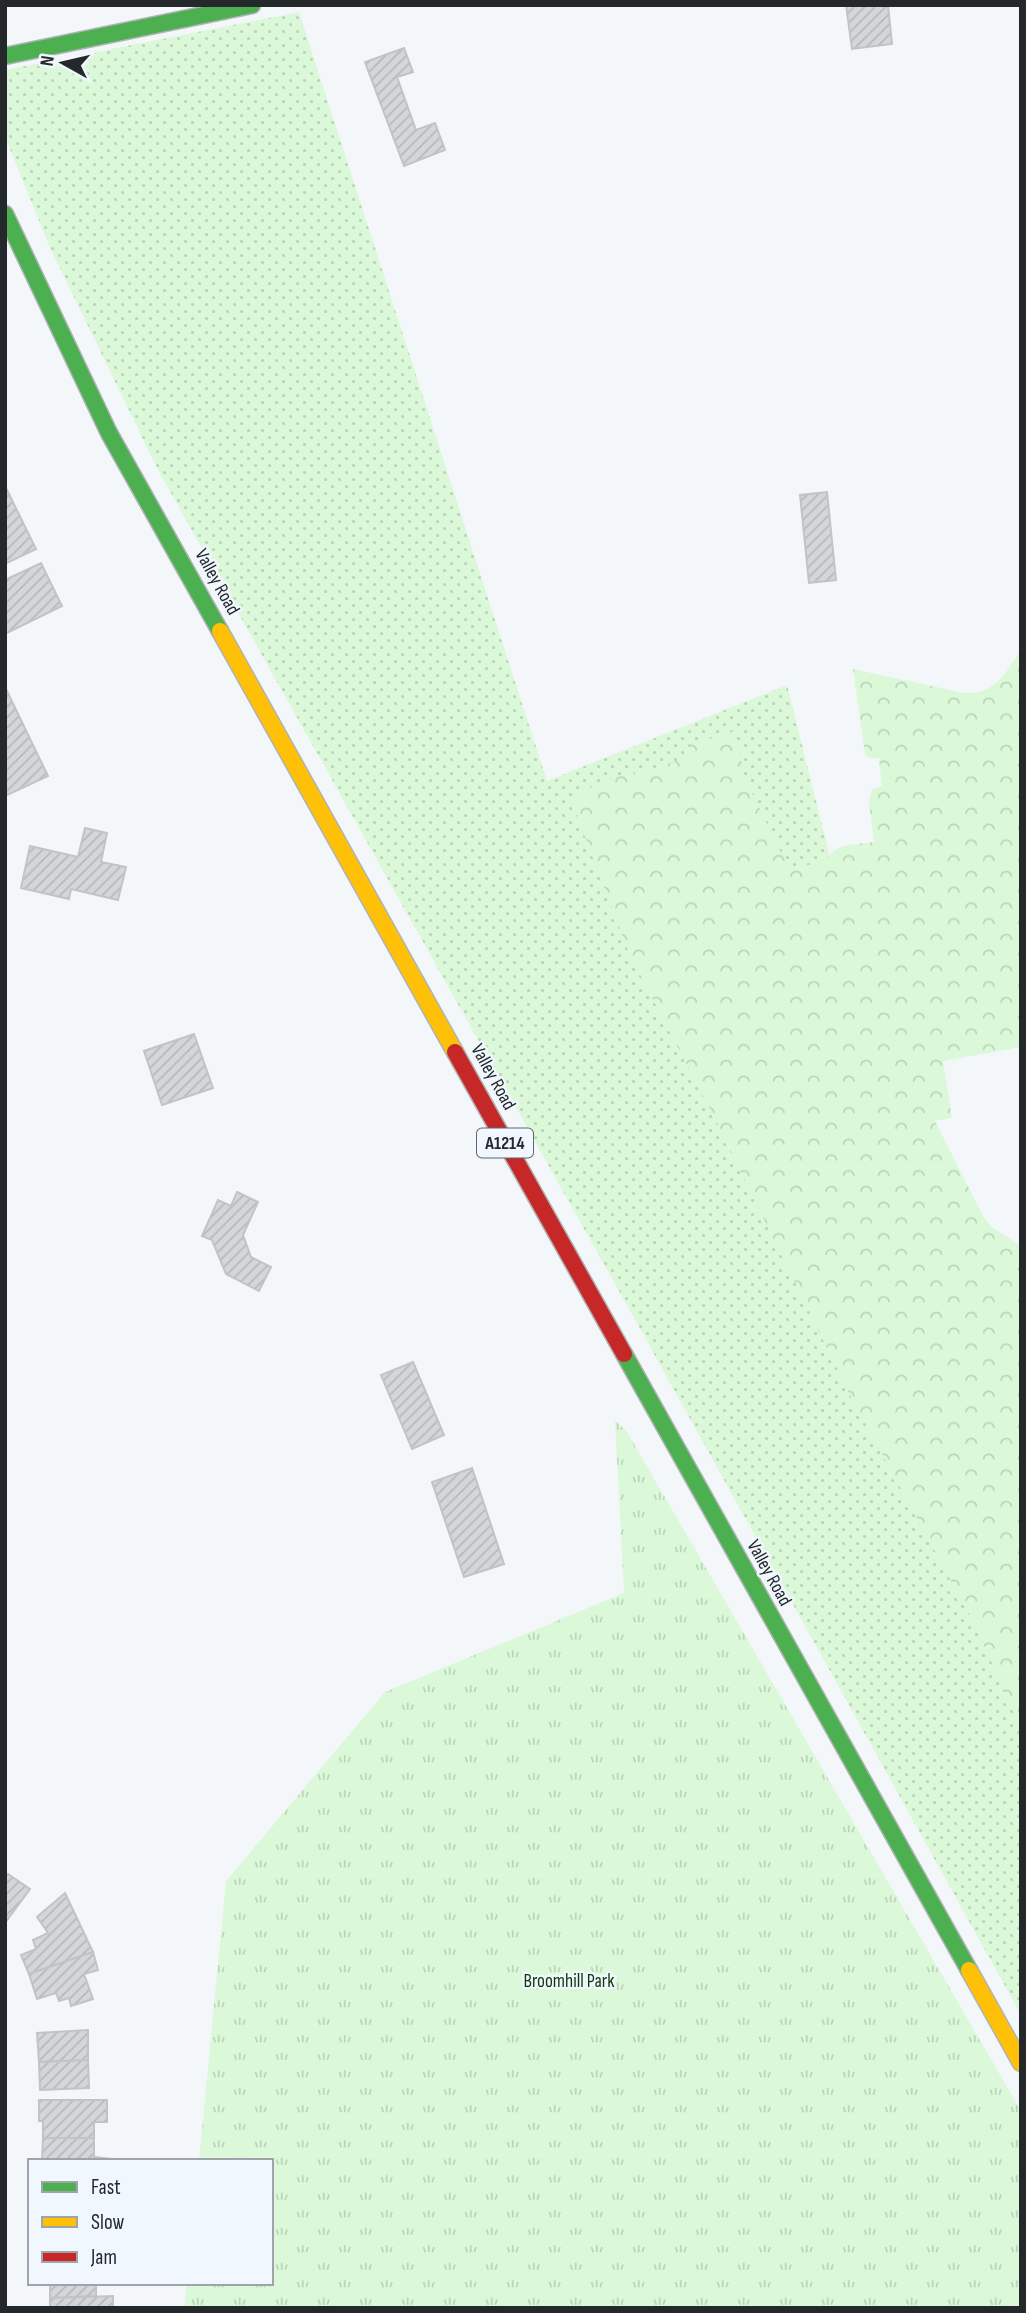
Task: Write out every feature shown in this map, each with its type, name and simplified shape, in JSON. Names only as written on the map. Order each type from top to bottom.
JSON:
[{"type":"main road","points":[[5,55],[252,5]]},
{"type":"main road","name":"Valley Road","points":[[5,214],[109,433],[1021,2063]]},
{"type":"green space","points":[[299,12],[547,781],[787,685],[891,1100],[1021,1264],[1021,2015],[633,1316],[158,470],[51,250],[5,136],[5,70]]},
{"type":"green space","points":[[1021,650],[1021,1047],[943,1061],[952,1118],[935,1121],[987,1224],[1021,1246],[1021,1729],[975,1625],[851,1397],[715,1119],[629,953],[572,803],[577,793],[633,771],[634,775],[692,756],[689,745],[735,731],[745,778],[789,869],[827,861],[840,847],[874,842],[869,801],[872,789],[882,786],[879,758],[869,758],[865,754],[853,669],[964,693],[975,693],[992,686]]},
{"type":"green space","name":"Broomhill Park","points":[[615,1420],[627,1432],[1021,2111],[1021,2308],[184,2308],[187,2285],[273,2285],[273,2159],[199,2159],[226,1881],[385,1692],[624,1593]]},
{"type":"building","points":[[846,5],[888,5],[892,44],[852,49]]},
{"type":"building","points":[[404,48],[413,72],[397,77],[416,130],[435,123],[445,150],[404,166],[365,62]]},
{"type":"building","points":[[5,486],[36,549],[5,564]]},
{"type":"building","points":[[827,492],[836,580],[809,583],[800,495]]},
{"type":"building","points":[[41,563],[62,606],[5,634],[5,580]]},
{"type":"building","points":[[5,687],[48,776],[5,796]]},
{"type":"building","points":[[85,828],[107,833],[101,862],[126,867],[118,900],[71,889],[69,899],[21,888],[30,846],[78,857]]},
{"type":"building","points":[[194,1034],[213,1088],[162,1105],[144,1051]]},
{"type":"building","points":[[237,1192],[258,1202],[243,1235],[251,1257],[271,1267],[259,1291],[226,1274],[212,1240],[202,1236],[218,1200],[231,1206]]},
{"type":"building","points":[[413,1362],[444,1435],[412,1449],[381,1375]]},
{"type":"building","points":[[472,1468],[504,1564],[464,1577],[432,1482]]},
{"type":"building","points":[[8,1874],[30,1889],[5,1923],[5,1877]]},
{"type":"building","points":[[65,1893],[93,1952],[29,1974],[21,1955],[36,1949],[33,1940],[48,1933],[37,1917]]},
{"type":"building","points":[[93,1952],[98,1970],[84,1974],[93,1999],[71,2006],[69,1998],[59,2001],[56,1993],[37,1999],[29,1974]]},
{"type":"building","points":[[88,2030],[88,2060],[39,2062],[37,2033]]},
{"type":"building","points":[[88,2060],[89,2088],[40,2090],[39,2062]]},
{"type":"building","points":[[39,2100],[107,2100],[107,2122],[94,2122],[94,2138],[43,2138],[43,2121],[39,2121]]},
{"type":"building","points":[[43,2138],[94,2138],[94,2157],[113,2159],[42,2159]]},
{"type":"building","points":[[50,2285],[96,2285],[96,2296],[50,2298]]},
{"type":"building","points":[[113,2296],[113,2307],[50,2308],[50,2298]]},
{"type":"traffic: fast","points":[[5,56],[252,5]]},
{"type":"traffic: fast","points":[[5,214],[109,433],[220,631]]},
{"type":"traffic: fast","points":[[624,1354],[969,1970]]},
{"type":"traffic: slow","points":[[220,631],[455,1052]]},
{"type":"traffic: slow","points":[[969,1970],[1021,2063]]},
{"type":"traffic: jam","points":[[455,1052],[624,1354]]}]
